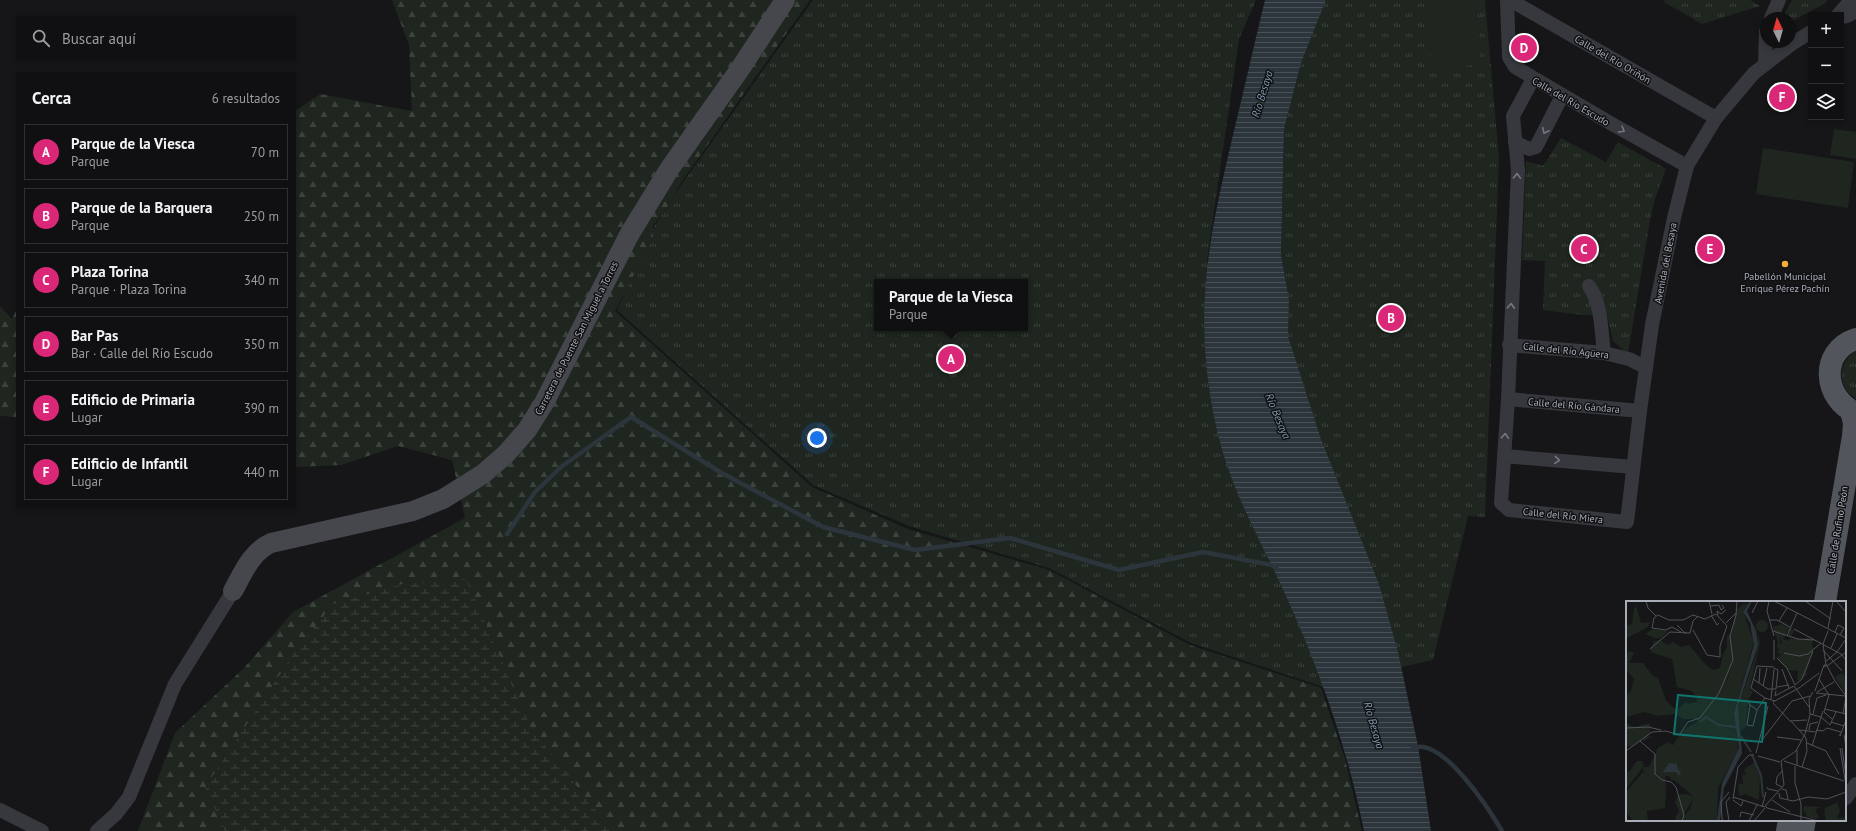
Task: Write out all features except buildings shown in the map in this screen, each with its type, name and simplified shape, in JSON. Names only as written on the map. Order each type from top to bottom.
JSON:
[{"type":"main road","points":[[1853,412],[1838,401],[1834,394],[1830,383],[1830,371],[1832,363],[1840,349],[1856,339]]},
{"type":"main road","name":"Calle de Rufino Peón","points":[[1825,601],[1853,436],[1853,412]]},
{"type":"main road","name":"Calle de Rufino Peón","points":[[1839,601],[1856,494]]},
{"type":"main road","points":[[1787,831],[1789,821]]},
{"type":"main road","points":[[1803,831],[1805,821]]},
{"type":"street","name":"Carretera de Puente San Miguel a Torres","points":[[97,831],[116,814],[129,797],[175,684],[255,554],[264,546],[271,543],[413,511],[428,506],[470,484],[506,454],[527,430],[544,403],[637,222],[670,168],[740,68],[785,0]]},
{"type":"street","name":"Calle del Río Escudo","points":[[1507,0],[1509,57],[1515,67],[1562,96],[1688,166]]},
{"type":"street","name":"Calle del Río Oriñón","points":[[1510,0],[1716,118]]},
{"type":"street","points":[[1774,12],[1779,0]]},
{"type":"street","points":[[1841,12],[1851,0]]},
{"type":"street","points":[[1844,16],[1856,11]]},
{"type":"street","name":"Avenida del Besaya","points":[[1627,522],[1646,367],[1674,218],[1688,166],[1716,118],[1754,73],[1793,43],[1808,34]]},
{"type":"street","points":[[1765,48],[1765,64]]},
{"type":"street","points":[[1533,79],[1513,116],[1518,170],[1509,345],[1508,399],[1504,456],[1633,466]]},
{"type":"street","points":[[1515,142],[1529,149],[1536,147],[1562,96]]},
{"type":"street","points":[[1588,286],[1594,293],[1598,308],[1604,353]]},
{"type":"street","name":"Calle del Río Agüera","points":[[1509,345],[1604,353],[1629,359],[1646,367]]},
{"type":"street","name":"Calle del Río Gándara","points":[[1508,399],[1640,411]]},
{"type":"street","name":"Calle del Río Miera","points":[[1504,456],[1501,503],[1509,510],[1627,522]]},
{"type":"street","points":[[1846,798],[1856,784]]},
{"type":"street","points":[[0,810],[42,831]]},
{"type":"green space","points":[[392,0],[810,0],[678,187],[668,206],[653,226],[653,238],[615,311],[812,487],[908,529],[1049,570],[1190,645],[1321,688],[1345,759],[1362,831],[138,831],[175,733],[244,668],[293,612],[465,518],[452,460],[398,446],[341,465],[296,467],[296,110],[320,94],[412,111],[409,45]]},
{"type":"green space","points":[[813,0],[1256,0],[1239,39],[1207,260],[1225,342],[1342,693],[1191,643],[1049,568],[909,526],[813,485],[617,310],[654,227],[679,188]]},
{"type":"green space","points":[[1326,0],[1485,0],[1499,159],[1485,517],[1468,516],[1433,660],[1401,667],[1379,584],[1321,439],[1288,336],[1289,300],[1281,255],[1284,129],[1301,63]]},
{"type":"green space","points":[[1424,0],[1476,0],[1481,64],[1432,70]]},
{"type":"green space","points":[[1665,0],[1750,0],[1760,6],[1702,24],[1664,2]]},
{"type":"green space","points":[[1792,0],[1827,0],[1826,3],[1796,19],[1796,12],[1786,12]]},
{"type":"green space","points":[[1834,129],[1856,132],[1856,159],[1830,155]]},
{"type":"green space","points":[[1561,138],[1606,162],[1618,142],[1666,169],[1655,199],[1650,220],[1628,354],[1613,341],[1607,315],[1583,315],[1543,310],[1545,261],[1522,260],[1526,161],[1543,166]]},
{"type":"green space","points":[[1763,148],[1854,162],[1848,208],[1756,194]]},
{"type":"green space","points":[[0,306],[12,319],[16,311],[16,417],[0,416]]},
{"type":"green space","points":[[1856,351],[1856,399],[1845,388],[1842,375],[1845,362]]},
{"type":"green space","points":[[466,579],[531,728],[612,831],[225,831],[205,787],[296,650],[333,604],[402,584]]},
{"type":"water","name":"Río Besaya","points":[[1265,0],[1326,0],[1301,63],[1284,129],[1281,255],[1289,300],[1288,336],[1321,439],[1379,584],[1398,652],[1418,746],[1431,831],[1364,831],[1350,771],[1332,711],[1286,596],[1236,490],[1217,432],[1209,389],[1205,346],[1204,324],[1208,262],[1213,225]]},
{"type":"waterway","points":[[507,534],[535,492],[561,467],[631,417],[720,472],[823,527],[915,550],[1010,538],[1119,570],[1203,552],[1277,566]]},
{"type":"waterway","points":[[1413,748],[1425,747],[1437,753],[1450,763],[1476,792],[1502,831]]},
{"type":"place","name":"Bar Pas","points":[[1524,48]]},
{"type":"place","name":"Edificio de Infantil","points":[[1782,97]]},
{"type":"place","name":"Plaza Torina","points":[[1584,249]]},
{"type":"place","name":"Edificio de Primaria","points":[[1710,249]]},
{"type":"place","name":"Pabellón Municipal Enrique Pérez Pachín","points":[[1785,264]]},
{"type":"place","name":"Parque de la Barquera","points":[[1391,318]]},
{"type":"place","name":"Parque de la Viesca","points":[[951,359]]}]
